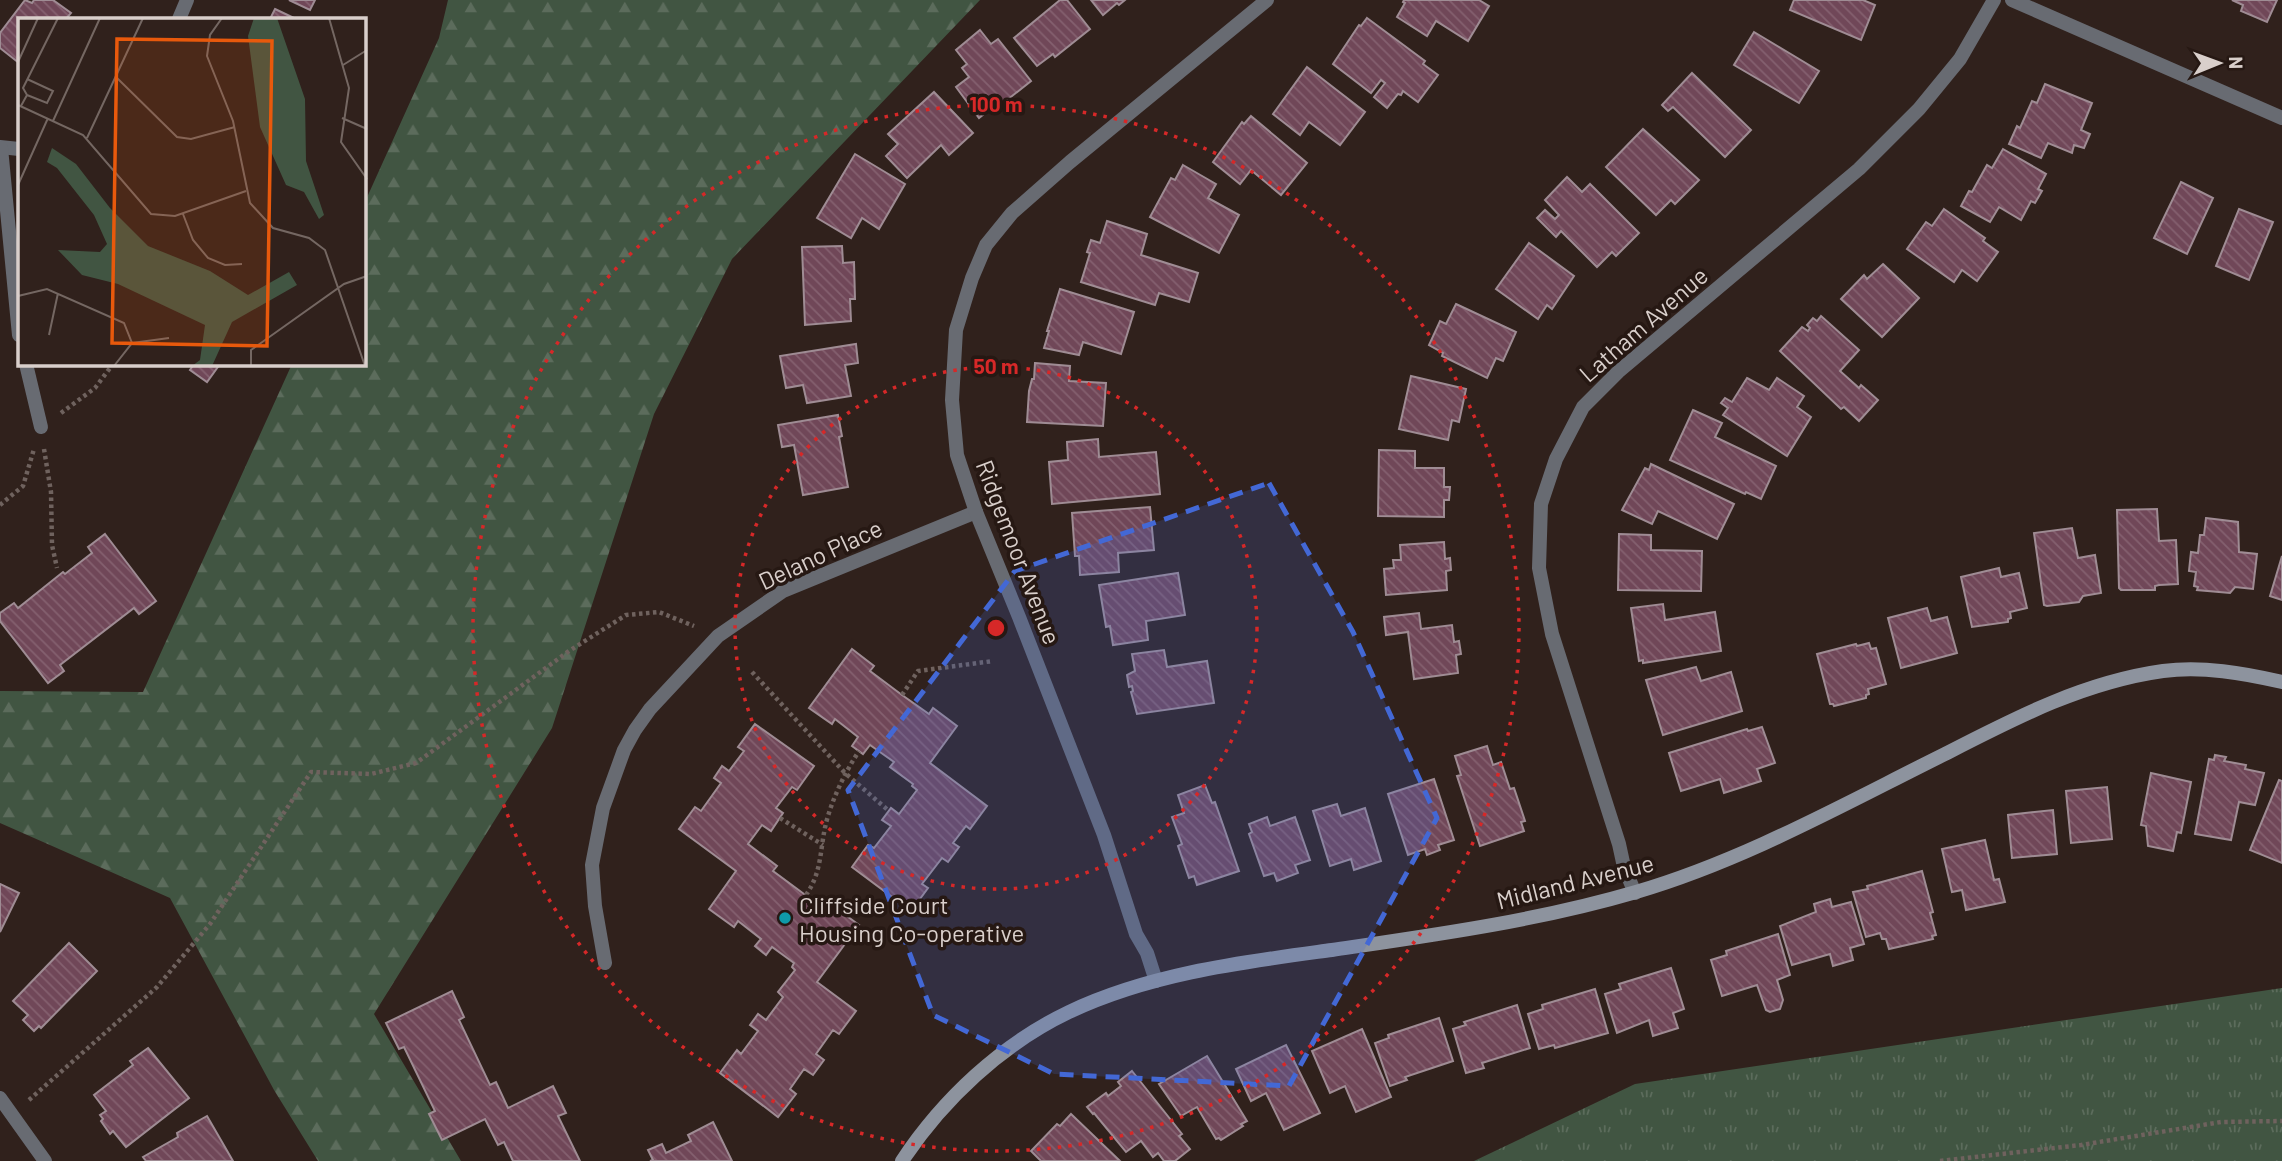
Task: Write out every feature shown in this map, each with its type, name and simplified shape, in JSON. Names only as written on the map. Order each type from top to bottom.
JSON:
[{"type":"street","points":[[179,18],[187,0]]},
{"type":"street","name":"Ridgemoor Avenue","points":[[1156,981],[1147,953],[1136,934],[1099,822],[976,512],[957,455],[952,400],[956,330],[972,278],[986,245],[1012,213],[1267,0]]},
{"type":"street","name":"Latham Avenue","points":[[1634,893],[1552,634],[1539,568],[1541,504],[1556,459],[1583,407],[1618,372],[1859,169],[1919,109],[1960,59],[1994,0]]},
{"type":"street","points":[[2012,0],[2282,118]]},
{"type":"street","points":[[18,149],[0,148],[18,325]]},
{"type":"street","points":[[26,366],[41,427]]},
{"type":"street","name":"Delano Place","points":[[605,962],[595,906],[592,865],[603,808],[613,776],[635,730],[650,709],[718,636],[783,591],[976,512]]},
{"type":"street","name":"Midland Avenue","points":[[902,1161],[932,1119],[991,1063],[1067,1013],[1116,992],[1156,981],[1264,960],[1410,939],[1559,913],[1634,893],[1682,878],[1741,854],[2019,717],[2072,694],[2125,678],[2165,671],[2202,669],[2243,673],[2282,682]]},
{"type":"street","points":[[0,1098],[45,1161]]},
{"type":"path","points":[[0,505],[23,486],[41,427],[95,388],[112,366]]},
{"type":"path","points":[[41,427],[51,492],[52,545],[57,568]]},
{"type":"path","points":[[13,1115],[157,987],[210,923],[312,772],[371,774],[416,763],[569,651],[626,615],[659,612],[718,636]]},
{"type":"path","points":[[902,695],[918,671],[993,661]]},
{"type":"path","points":[[752,672],[845,774],[889,811]]},
{"type":"path","points":[[806,895],[817,879],[828,817],[845,774],[859,751]]},
{"type":"path","points":[[780,818],[822,845]]},
{"type":"path","points":[[1940,1161],[2081,1145],[2221,1122],[2282,1121]]},
{"type":"highlighted area","points":[[1269,483],[1353,632],[1437,818],[1289,1086],[1054,1074],[933,1015],[848,790],[1015,571]]},
{"type":"green space","points":[[448,0],[980,0],[732,259],[654,414],[552,728],[374,1014],[461,1161],[318,1161],[274,1090],[170,898],[0,823],[0,691],[143,692],[291,366],[366,366],[366,200],[439,38]]},
{"type":"green space","points":[[2282,988],[2282,1161],[1474,1161],[1635,1084]]},
{"type":"building","points":[[25,0],[32,3],[34,0],[53,0],[71,13],[67,18],[18,18],[18,62],[0,48],[0,33]]},
{"type":"building","points":[[289,0],[315,0],[310,10]]},
{"type":"building","points":[[1060,0],[1067,0],[1090,29],[1055,57],[1053,54],[1037,66],[1014,38]]},
{"type":"building","points":[[1091,0],[1125,0],[1103,15]]},
{"type":"building","points":[[1404,0],[1479,0],[1489,6],[1468,41],[1436,21],[1427,36],[1397,17]]},
{"type":"building","points":[[1794,0],[1863,0],[1875,5],[1861,40],[1790,10]]},
{"type":"building","points":[[2232,0],[2277,0],[2267,22],[2241,11],[2243,5]]},
{"type":"building","points":[[275,9],[294,18],[270,18]]},
{"type":"building","points":[[1367,18],[1425,61],[1423,64],[1438,75],[1418,102],[1403,91],[1387,108],[1374,97],[1385,83],[1381,80],[1371,93],[1333,64],[1359,25]]},
{"type":"building","points":[[980,30],[991,44],[998,39],[1031,81],[997,108],[994,106],[979,118],[956,87],[969,77],[962,68],[967,64],[956,50]]},
{"type":"building","points":[[1754,32],[1819,71],[1799,103],[1734,65]]},
{"type":"building","points":[[1307,67],[1365,112],[1340,145],[1309,122],[1300,135],[1273,114]]},
{"type":"building","points":[[1692,73],[1751,130],[1725,157],[1673,107],[1668,111],[1662,105]]},
{"type":"building","points":[[2045,84],[2092,103],[2081,130],[2090,134],[2084,148],[2074,145],[2072,153],[2048,143],[2041,158],[2009,144],[2017,126],[2020,128],[2032,101],[2037,103]]},
{"type":"building","points":[[934,92],[973,133],[949,155],[941,145],[907,178],[886,156],[898,144],[888,134]]},
{"type":"building","points":[[1251,116],[1307,163],[1281,195],[1251,170],[1240,184],[1213,162],[1242,122],[1244,124]]},
{"type":"building","points":[[1643,129],[1699,180],[1675,204],[1671,200],[1656,215],[1606,167]]},
{"type":"building","points":[[2003,149],[2046,174],[2038,189],[2042,191],[2035,203],[2031,201],[2021,220],[1999,207],[1990,222],[1961,206],[1987,165],[1992,168]]},
{"type":"building","points":[[855,154],[905,184],[879,229],[862,218],[851,238],[817,218]]},
{"type":"building","points":[[1183,165],[1216,184],[1208,198],[1239,215],[1219,253],[1150,217],[1171,178],[1175,180]]},
{"type":"building","points":[[1567,177],[1582,192],[1590,184],[1639,233],[1616,256],[1612,252],[1597,267],[1561,231],[1556,237],[1537,218],[1545,210],[1555,219],[1559,215],[1545,200]]},
{"type":"building","points":[[2181,182],[2213,198],[2187,254],[2154,238]]},
{"type":"building","points":[[1944,209],[1985,238],[1983,241],[1998,252],[1977,281],[1962,270],[1954,282],[1907,249],[1926,222],[1932,226]]},
{"type":"building","points":[[2239,209],[2273,222],[2249,280],[2216,266]]},
{"type":"building","points":[[1107,221],[1147,234],[1141,255],[1198,273],[1189,302],[1159,293],[1155,305],[1081,282],[1091,240],[1100,243]]},
{"type":"building","points":[[1529,243],[1574,276],[1552,309],[1547,305],[1538,319],[1496,289]]},
{"type":"building","points":[[842,246],[843,263],[854,262],[855,299],[850,299],[851,321],[805,325],[802,247]]},
{"type":"building","points":[[1883,264],[1919,298],[1882,337],[1841,299],[1864,275],[1867,279]]},
{"type":"building","points":[[1060,289],[1134,312],[1121,354],[1083,342],[1079,355],[1044,348]]},
{"type":"building","points":[[1456,304],[1516,332],[1503,361],[1496,358],[1487,378],[1442,356],[1443,353],[1429,345],[1440,321],[1446,324]]},
{"type":"building","points":[[1821,316],[1859,350],[1840,371],[1878,400],[1859,421],[1844,407],[1841,409],[1780,351],[1802,327],[1808,331],[1810,328],[1807,325],[1813,318],[1817,321]]},
{"type":"building","points":[[856,344],[858,363],[845,365],[851,396],[807,403],[803,385],[786,388],[780,356]]},
{"type":"building","points":[[1035,363],[1070,366],[1069,381],[1106,383],[1103,426],[1027,422],[1029,391],[1034,379]]},
{"type":"building","points":[[193,366],[219,366],[207,382],[190,370]]},
{"type":"building","points":[[1411,376],[1466,389],[1459,422],[1452,420],[1448,440],[1399,429]]},
{"type":"building","points":[[1747,378],[1769,390],[1777,378],[1804,396],[1797,407],[1811,417],[1787,456],[1723,415],[1728,408],[1721,403],[1725,398],[1732,402]]},
{"type":"building","points":[[1693,410],[1722,423],[1715,437],[1776,466],[1761,499],[1670,460]]},
{"type":"building","points":[[838,415],[848,487],[803,495],[794,445],[782,447],[778,425]]},
{"type":"building","points":[[1098,439],[1099,457],[1156,452],[1160,494],[1052,504],[1049,462],[1068,460],[1067,442]]},
{"type":"building","points":[[1379,450],[1415,451],[1415,468],[1444,468],[1444,487],[1450,487],[1449,500],[1444,500],[1444,517],[1378,516]]},
{"type":"building","points":[[1651,464],[1734,504],[1717,539],[1658,511],[1652,524],[1622,510],[1645,468],[1649,470]]},
{"type":"building","points":[[1150,507],[1154,550],[1118,553],[1119,572],[1080,575],[1079,556],[1075,556],[1072,513]]},
{"type":"building","points":[[2157,509],[2159,541],[2176,540],[2178,584],[2155,586],[2155,590],[2121,590],[2117,510]]},
{"type":"building","points":[[2206,518],[2238,522],[2239,552],[2257,554],[2253,589],[2235,587],[2230,593],[2197,590],[2198,587],[2194,586],[2196,572],[2189,571],[2191,552],[2198,553]]},
{"type":"building","points":[[2072,528],[2078,558],[2095,555],[2101,593],[2083,596],[2079,602],[2044,605],[2034,533]]},
{"type":"building","points":[[105,534],[156,601],[139,614],[134,608],[60,665],[64,671],[48,683],[0,621],[0,613],[14,603],[18,608],[63,572],[65,574],[92,553],[88,547]]},
{"type":"building","points":[[1619,534],[1651,535],[1651,550],[1702,551],[1701,591],[1618,590]]},
{"type":"building","points":[[1444,542],[1445,559],[1450,558],[1451,570],[1446,571],[1447,590],[1386,595],[1384,569],[1394,568],[1393,560],[1401,560],[1400,545]]},
{"type":"building","points":[[2282,556],[2282,600],[2270,596]]},
{"type":"building","points":[[1999,568],[2001,577],[2019,573],[2027,608],[2010,612],[2011,618],[2008,622],[1972,627],[1961,577]]},
{"type":"building","points":[[1178,573],[1185,615],[1146,621],[1148,640],[1113,645],[1110,626],[1106,627],[1099,585]]},
{"type":"building","points":[[1663,604],[1665,620],[1715,612],[1721,651],[1643,663],[1643,660],[1639,661],[1631,608]]},
{"type":"building","points":[[1927,608],[1931,621],[1947,617],[1957,653],[1901,668],[1888,618]]},
{"type":"building","points":[[1419,613],[1421,629],[1452,625],[1454,642],[1459,641],[1461,654],[1456,655],[1458,673],[1414,679],[1408,632],[1386,635],[1384,617]]},
{"type":"building","points":[[1869,643],[1871,649],[1876,648],[1886,684],[1868,689],[1866,698],[1834,706],[1830,704],[1817,654]]},
{"type":"building","points":[[852,649],[874,666],[870,671],[902,695],[929,714],[933,708],[957,726],[930,763],[987,806],[970,829],[966,826],[953,843],[959,847],[948,862],[942,858],[922,884],[928,888],[911,911],[852,867],[868,845],[874,848],[891,826],[882,820],[891,808],[899,814],[917,790],[890,767],[894,762],[870,745],[863,754],[852,746],[858,737],[835,719],[832,724],[809,708]]},
{"type":"building","points":[[1164,650],[1167,667],[1207,661],[1214,703],[1137,714],[1132,686],[1129,687],[1127,675],[1135,671],[1132,654]]},
{"type":"building","points":[[1696,667],[1701,681],[1731,672],[1742,711],[1663,735],[1646,680]]},
{"type":"building","name":"Cliffside Court Housing Co-operative","points":[[755,724],[814,766],[797,790],[792,787],[776,808],[783,813],[771,831],[762,825],[748,844],[777,866],[773,871],[831,914],[836,908],[859,925],[817,982],[856,1011],[839,1034],[833,1030],[816,1054],[824,1060],[813,1075],[804,1069],[790,1089],[796,1094],[778,1117],[720,1073],[737,1050],[741,1054],[758,1031],[750,1025],[758,1014],[766,1020],[783,997],[778,992],[795,970],[792,967],[794,963],[772,947],[766,955],[755,946],[761,939],[738,921],[734,927],[709,909],[736,871],[679,829],[695,807],[701,811],[721,783],[714,778],[722,766],[729,771],[744,751],[738,747]]},
{"type":"building","points":[[1762,727],[1775,763],[1757,769],[1761,781],[1724,793],[1720,779],[1681,791],[1669,753],[1747,729],[1748,731]]},
{"type":"building","points":[[1487,746],[1493,765],[1501,762],[1510,789],[1514,788],[1525,821],[1521,822],[1524,831],[1480,846],[1457,776],[1461,775],[1455,756]]},
{"type":"building","points":[[2215,755],[2226,757],[2224,761],[2246,765],[2245,769],[2264,773],[2255,805],[2239,802],[2231,840],[2195,834],[2209,759],[2214,760]]},
{"type":"building","points":[[2151,773],[2191,782],[2181,833],[2177,832],[2173,851],[2148,846],[2146,826],[2141,825]]},
{"type":"building","points":[[1434,779],[1454,840],[1438,845],[1440,850],[1427,855],[1425,849],[1408,855],[1388,794]]},
{"type":"building","points":[[2279,780],[2282,781],[2282,863],[2250,850]]},
{"type":"building","points":[[1205,785],[1212,803],[1215,802],[1239,871],[1197,885],[1194,876],[1189,878],[1178,846],[1182,844],[1172,817],[1184,813],[1178,795]]},
{"type":"building","points":[[2107,787],[2112,839],[2071,843],[2066,791]]},
{"type":"building","points":[[1337,804],[1341,816],[1365,808],[1381,861],[1354,870],[1351,859],[1330,866],[1313,811]]},
{"type":"building","points":[[2053,810],[2057,854],[2012,858],[2008,815]]},
{"type":"building","points":[[1267,817],[1270,826],[1295,817],[1310,860],[1295,865],[1298,873],[1277,881],[1274,873],[1264,876],[1249,834],[1252,832],[1249,824]]},
{"type":"building","points":[[1985,840],[1994,880],[1999,879],[2005,902],[1966,910],[1962,890],[1952,892],[1942,849]]},
{"type":"building","points":[[1922,871],[1933,912],[1930,913],[1936,935],[1932,936],[1933,939],[1889,949],[1886,939],[1882,939],[1880,933],[1866,937],[1853,892]]},
{"type":"building","points":[[0,884],[19,893],[0,932]]},
{"type":"building","points":[[1830,899],[1832,907],[1851,902],[1864,944],[1850,948],[1853,960],[1833,966],[1830,954],[1792,965],[1780,926],[1816,912],[1814,904]]},
{"type":"building","points":[[1778,934],[1790,975],[1777,980],[1783,1000],[1780,1009],[1770,1012],[1766,1010],[1757,985],[1722,996],[1711,960],[1727,955],[1726,951]]},
{"type":"building","points":[[69,943],[97,971],[41,1028],[39,1026],[34,1031],[23,1020],[28,1015],[13,1001]]},
{"type":"building","points":[[1671,968],[1684,1009],[1673,1013],[1678,1028],[1653,1036],[1649,1020],[1617,1033],[1605,994],[1621,989],[1619,984]]},
{"type":"building","points":[[1595,989],[1608,1033],[1555,1048],[1554,1045],[1539,1049],[1528,1014],[1543,1009],[1542,1005]]},
{"type":"building","points":[[452,991],[464,1017],[459,1020],[490,1085],[496,1082],[508,1108],[553,1086],[566,1113],[558,1116],[580,1161],[513,1161],[504,1142],[498,1145],[485,1119],[442,1140],[429,1114],[435,1111],[404,1047],[399,1049],[386,1023]]},
{"type":"building","points":[[1517,1005],[1530,1048],[1482,1063],[1484,1068],[1466,1073],[1453,1029],[1466,1025],[1464,1022]]},
{"type":"building","points":[[1439,1018],[1453,1061],[1405,1077],[1407,1080],[1390,1086],[1375,1043],[1389,1038],[1388,1035]]},
{"type":"building","points":[[1362,1029],[1391,1097],[1356,1112],[1345,1086],[1330,1093],[1312,1051]]},
{"type":"building","points":[[1286,1045],[1320,1113],[1284,1130],[1266,1093],[1251,1101],[1236,1069]]},
{"type":"building","points":[[148,1048],[189,1098],[126,1147],[113,1131],[110,1134],[101,1121],[103,1119],[100,1115],[106,1111],[94,1095],[133,1065],[130,1061]]},
{"type":"building","points":[[1207,1056],[1247,1121],[1221,1140],[1216,1139],[1197,1107],[1181,1116],[1159,1084]]},
{"type":"building","points":[[1132,1071],[1182,1134],[1179,1136],[1190,1149],[1175,1161],[1164,1161],[1158,1153],[1153,1157],[1141,1141],[1126,1152],[1087,1107],[1121,1086],[1118,1082]]},
{"type":"building","points":[[1071,1114],[1120,1161],[1041,1161],[1031,1151],[1057,1124],[1060,1126]]},
{"type":"building","points":[[207,1116],[233,1161],[146,1161],[143,1157],[178,1137],[177,1133]]},
{"type":"building","points":[[713,1122],[732,1161],[650,1161],[653,1160],[648,1150],[662,1144],[666,1153],[691,1141],[688,1135]]},
{"type":"place","name":"Cliffside Court Housing Co-operative","points":[[785,918]]}]
